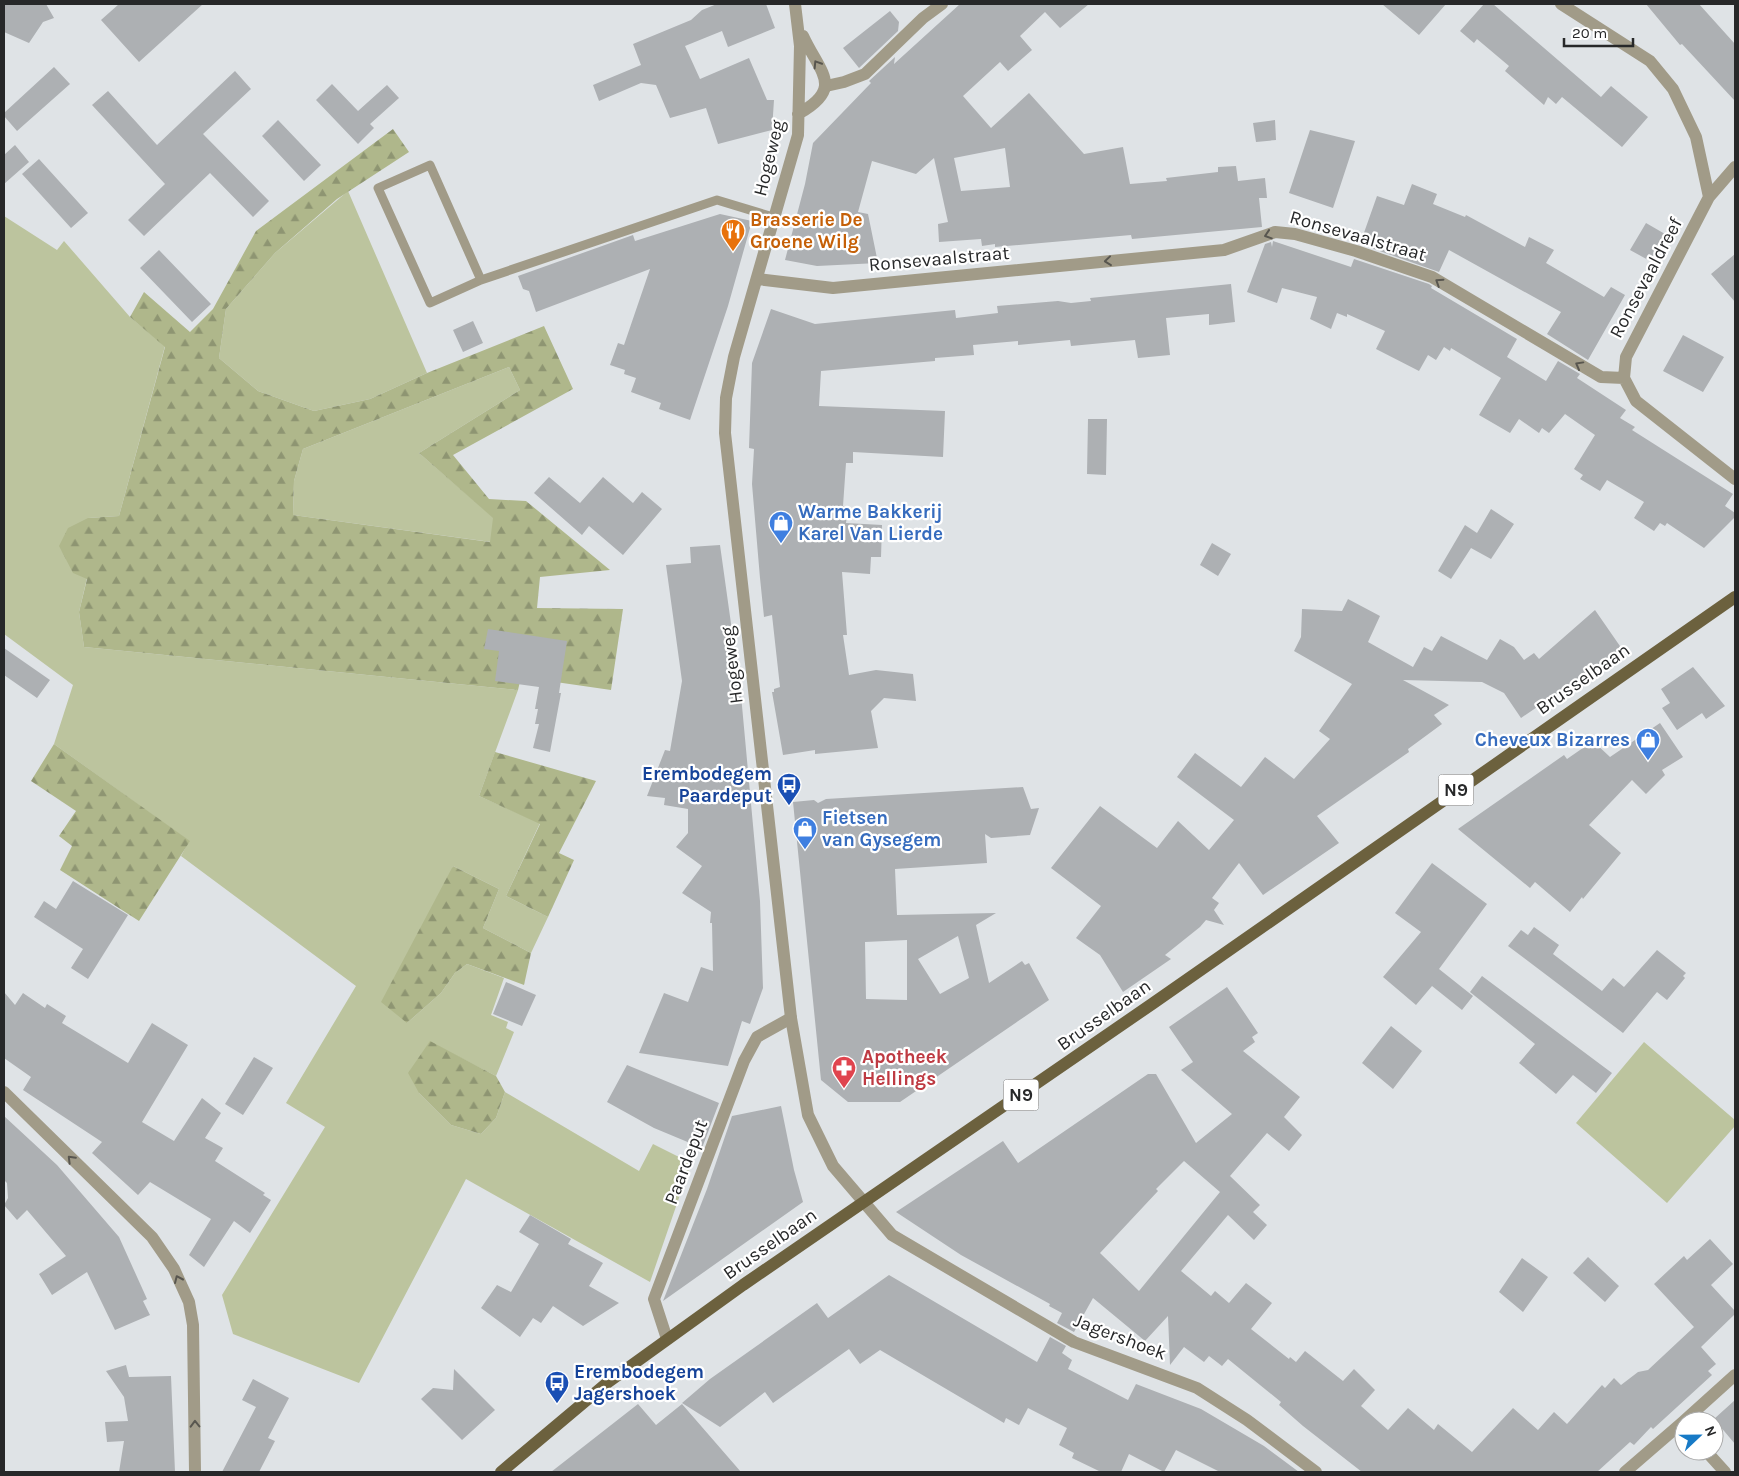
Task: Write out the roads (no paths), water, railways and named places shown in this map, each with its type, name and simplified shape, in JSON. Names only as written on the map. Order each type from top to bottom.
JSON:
[{"type":"main road","name":"Brusselbaan","points":[[501,1472],[607,1383],[667,1339],[1152,1004],[1735,596]]},
{"type":"street","name":"Hogeweg","points":[[794,4],[800,46],[798,134],[734,357],[726,398],[725,433],[791,1018],[808,1115],[833,1166],[862,1203]]},
{"type":"street","points":[[826,86],[865,74],[923,18],[942,4]]},
{"type":"street","points":[[1560,4],[1650,61],[1673,89],[1696,137],[1709,197]]},
{"type":"street","name":"Hogeweg","points":[[797,25],[822,72],[826,86],[822,98],[798,114]]},
{"type":"street","name":"Ronsevaaldreef","points":[[1624,378],[1626,357],[1709,197],[1735,167]]},
{"type":"street","name":"Ronsevaalstraat","points":[[757,279],[833,288],[1224,250],[1275,232],[1295,234],[1356,251],[1432,278],[1601,377],[1624,378]]},
{"type":"street","points":[[1624,378],[1636,401],[1735,479]]},
{"type":"street","name":"Paardeput","points":[[667,1339],[654,1299],[744,1060],[757,1037],[791,1018]]},
{"type":"street","points":[[4,1092],[152,1237],[174,1269],[189,1302],[194,1325],[195,1472]]},
{"type":"street","name":"Jagershoek","points":[[862,1203],[892,1235],[1074,1342],[1197,1388],[1247,1420],[1316,1472]]},
{"type":"street","points":[[1697,1411],[1735,1375]]},
{"type":"street","points":[[1625,1472],[1674,1431]]},
{"type":"street","points":[[1715,1461],[1725,1472]]},
{"type":"lane","points":[[482,280],[430,165],[378,188],[430,303],[482,280],[718,200],[773,217]]},
{"type":"place","name":"Brasserie De Groene Wilg","points":[[733,252]]},
{"type":"place","name":"Warme Bakkerij Karel Van Lierde","points":[[781,544]]},
{"type":"place","name":"Cheveux Bizarres","points":[[1648,761]]},
{"type":"place","name":"Erembodegem Paardeput","points":[[789,806]]},
{"type":"place","name":"Fietsen van Gysegem","points":[[805,850]]},
{"type":"place","name":"Apotheek Hellings","points":[[844,1089]]},
{"type":"place","name":"Erembodegem Jagershoek","points":[[557,1404]]}]
